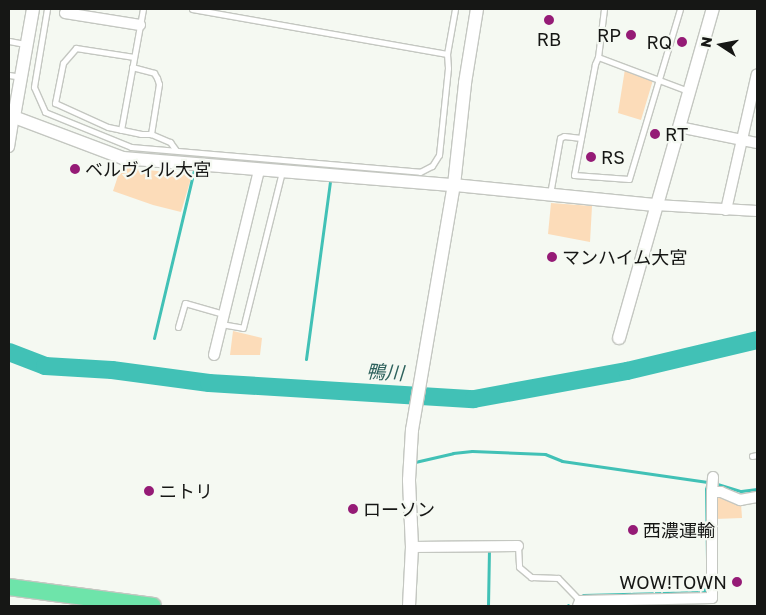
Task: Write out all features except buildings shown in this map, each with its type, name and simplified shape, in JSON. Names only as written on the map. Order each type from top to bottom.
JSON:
[{"type":"highway","points":[[9,587],[153,606]]},
{"type":"street","points":[[9,147],[15,76],[28,44],[33,9]]},
{"type":"street","points":[[409,606],[412,547],[409,480],[412,430],[454,185],[465,83],[477,9]]},
{"type":"street","points":[[619,338],[713,9]]},
{"type":"street","points":[[65,13],[140,25]]},
{"type":"street","points":[[726,210],[757,74]]},
{"type":"street","points":[[12,116],[128,159],[454,185],[656,205],[757,211]]},
{"type":"street","points":[[679,127],[757,143]]},
{"type":"street","points":[[214,356],[259,170]]},
{"type":"street","points":[[579,603],[712,598],[713,477]]},
{"type":"street","points":[[712,492],[721,492],[740,500],[757,497]]},
{"type":"street","points":[[412,547],[518,546]]},
{"type":"lane","points":[[47,9],[34,87],[45,112],[131,147],[175,149],[420,172],[432,166],[439,155],[448,68],[447,54],[455,9]]},
{"type":"lane","points":[[121,130],[143,9]]},
{"type":"lane","points":[[192,9],[447,54]]},
{"type":"lane","points":[[604,9],[598,57],[595,64],[574,175],[629,179],[680,9]]},
{"type":"lane","points":[[9,41],[28,44]]},
{"type":"lane","points":[[134,57],[76,48],[63,63],[55,103],[108,127],[141,134],[151,134],[170,142],[175,149]]},
{"type":"lane","points":[[598,57],[689,92]]},
{"type":"lane","points":[[132,67],[154,73],[159,84],[151,134]]},
{"type":"lane","points":[[550,194],[560,138],[564,136],[581,138]]},
{"type":"lane","points":[[178,328],[185,303],[243,328],[282,171]]},
{"type":"lane","points":[[518,546],[519,567],[531,577],[558,578],[579,603]]},
{"type":"shaded area","points":[[625,69],[653,80],[641,120],[618,113]]},
{"type":"shaded area","points":[[121,167],[192,175],[181,212],[153,205],[113,191]]},
{"type":"shaded area","points":[[551,203],[592,206],[590,242],[548,234]]},
{"type":"shaded area","points":[[233,331],[262,338],[260,355],[230,355]]},
{"type":"shaded area","points":[[714,494],[741,503],[742,518],[715,519]]},
{"type":"waterway","points":[[154,338],[194,170]]},
{"type":"waterway","points":[[306,359],[330,181]]},
{"type":"waterway","name":"鴨川","points":[[9,352],[45,366],[112,370],[209,383],[474,399],[627,371],[757,340]]},
{"type":"waterway","points":[[415,462],[453,453],[472,451],[545,454],[562,461],[707,482]]},
{"type":"waterway","points":[[707,559],[706,489],[708,482]]},
{"type":"waterway","points":[[714,483],[741,491],[757,489]]},
{"type":"waterway","points":[[488,606],[489,550]]},
{"type":"waterway","points":[[583,595],[704,592],[707,585]]},
{"type":"place","name":"RB","points":[[549,20]]},
{"type":"place","name":"RP","points":[[631,35]]},
{"type":"place","name":"RQ","points":[[682,42]]},
{"type":"place","name":"RT","points":[[655,134]]},
{"type":"place","name":"RS","points":[[591,157]]},
{"type":"place","name":"ベルヴィル大宮","points":[[75,169]]},
{"type":"place","name":"マンハイム大宮","points":[[552,257]]},
{"type":"place","name":"ニトリ","points":[[149,491]]},
{"type":"place","name":"ローソン","points":[[353,509]]},
{"type":"place","name":"西濃運輸","points":[[633,530]]},
{"type":"place","name":"WOW!TOWN","points":[[737,582]]}]
